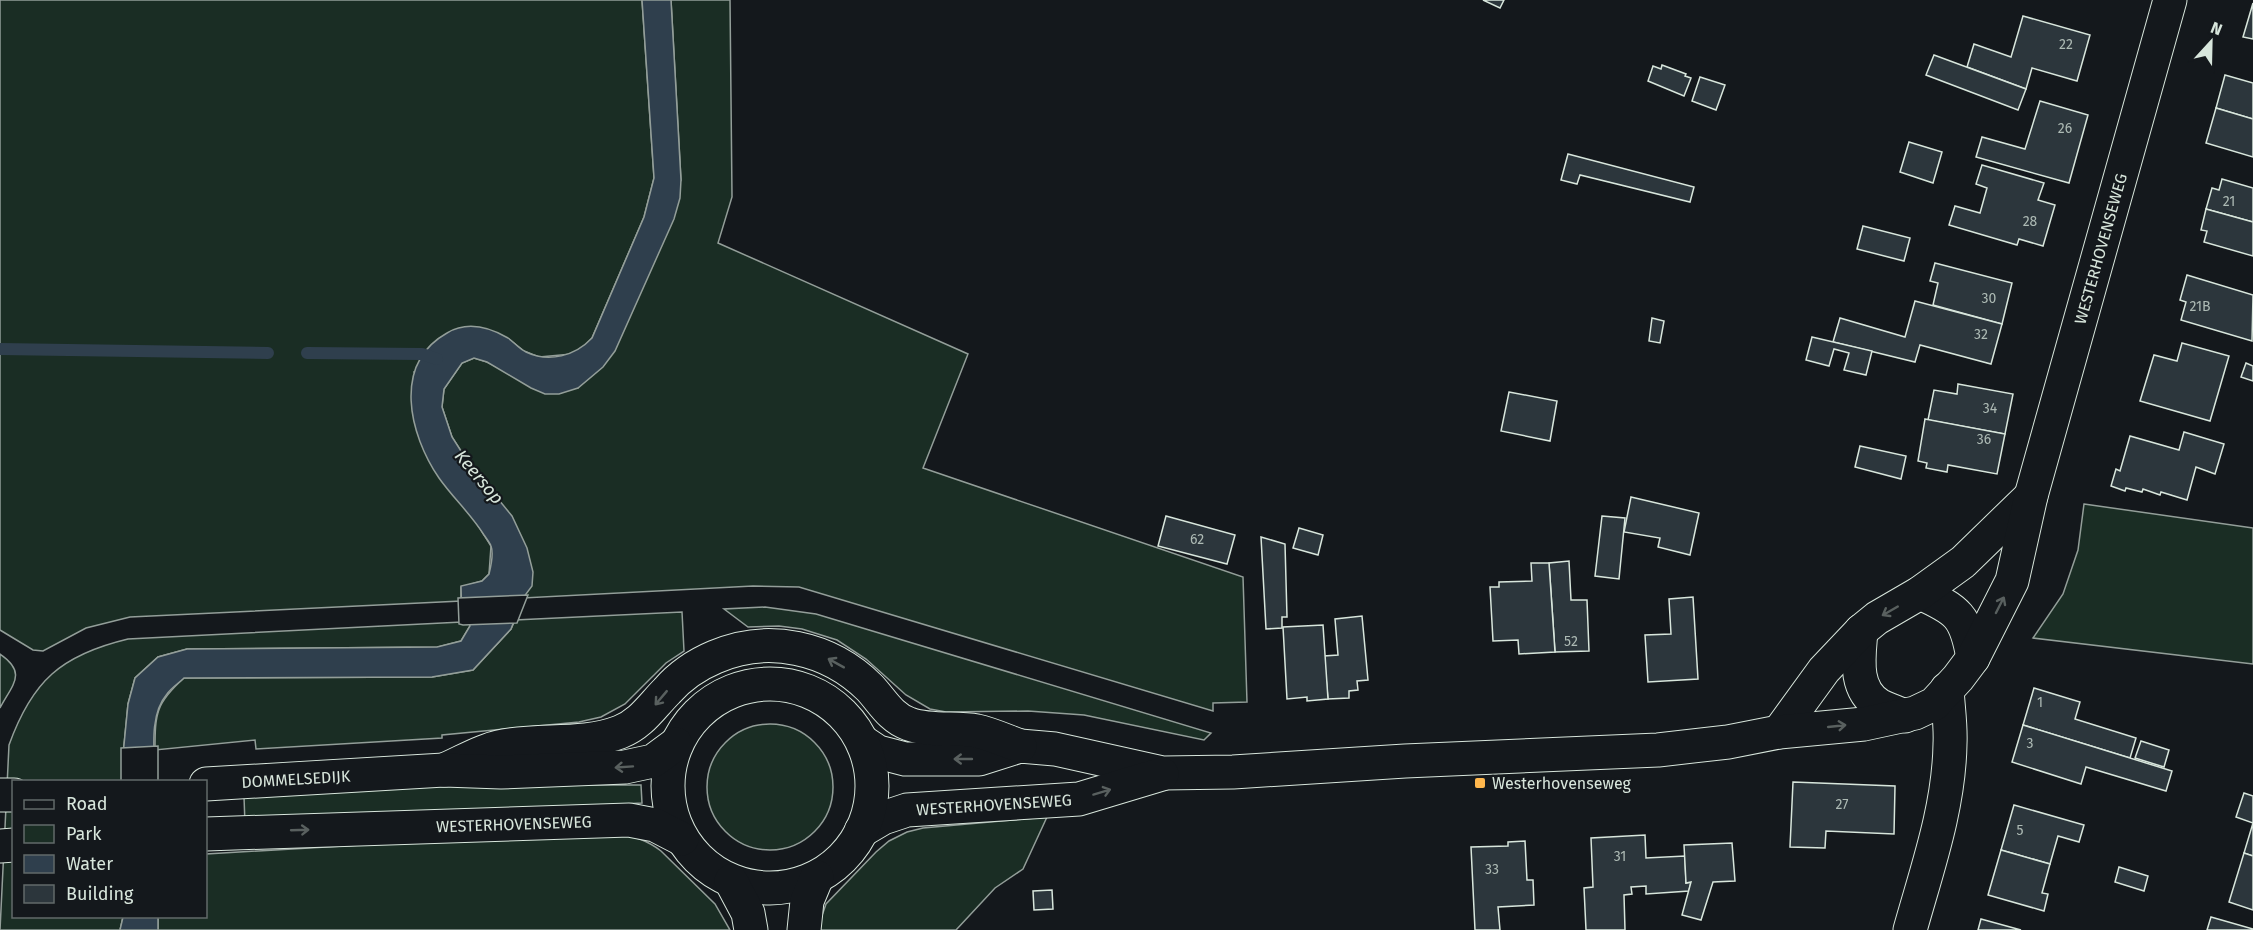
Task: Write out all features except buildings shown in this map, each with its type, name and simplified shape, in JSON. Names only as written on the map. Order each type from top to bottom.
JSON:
[{"type":"street","name":"WESTERHOVENSEWEG","points":[[861,831],[883,818],[907,810],[1079,799],[1163,773],[1658,750],[1728,742],[1779,732],[1864,724],[1905,716],[1934,704],[1973,658],[2012,581],[2031,496],[2170,0]]},
{"type":"street","points":[[1779,732],[1824,670],[1861,631],[1877,618],[1920,593],[1963,562],[2031,496]]},
{"type":"street","points":[[1920,593],[1948,605],[1960,617],[1970,637],[1973,658]]},
{"type":"street","points":[[1861,631],[1858,662],[1865,690],[1877,704],[1905,716],[1950,743]]},
{"type":"street","points":[[444,770],[498,747],[602,738],[623,731],[641,719],[686,673],[711,659],[740,649],[771,645],[818,654],[846,668],[870,688],[894,714],[910,724],[928,728],[977,731],[1020,746]]},
{"type":"street","points":[[769,684],[801,689],[831,704],[843,715],[863,742],[872,781],[870,807],[861,831],[847,853],[817,877],[775,888],[731,881],[708,868],[690,850],[675,825],[667,793],[670,760],[676,744],[694,717],[707,705],[736,690],[752,685],[769,684]]},
{"type":"street","points":[[1910,930],[1938,830],[1946,789],[1950,743],[1947,689]]},
{"type":"street","name":"WESTERHOVENSEWEG","points":[[863,742],[878,752],[905,759],[979,759],[1020,746],[1055,749],[1163,773]]},
{"type":"street","points":[[444,770],[501,772],[632,766],[652,761],[676,744]]},
{"type":"street","name":"DOMMELSEDIJK","points":[[207,783],[444,770]]},
{"type":"street","name":"WESTERHOVENSEWEG","points":[[207,834],[629,820],[655,825],[682,839]]},
{"type":"street","points":[[804,930],[807,901],[817,877]]},
{"type":"street","points":[[731,881],[748,912],[751,930]]},
{"type":"green space","points":[[0,0],[642,0],[654,178],[644,217],[592,338],[583,348],[572,354],[539,357],[524,351],[509,339],[414,372],[474,519],[491,546],[489,574],[482,581],[461,587],[461,601],[130,617],[86,628],[43,651],[33,650],[0,630]]},
{"type":"green space","points":[[671,0],[730,0],[732,197],[718,243],[968,354],[923,468],[1243,577],[1247,702],[1213,703],[1213,711],[799,587],[753,586],[523,598],[489,490],[452,437],[442,407],[444,389],[462,363],[474,358],[509,373],[578,388],[681,180]]},
{"type":"green space","points":[[2084,504],[2253,528],[2253,664],[2033,638],[2063,594],[2078,550]]},
{"type":"green space","points":[[765,607],[816,614],[1211,733],[1204,740],[1084,715],[1028,711],[946,712],[930,709],[906,695],[866,659],[837,640],[802,629],[779,626],[748,627],[724,609]]},
{"type":"green space","points":[[682,612],[684,651],[666,663],[625,704],[601,717],[579,722],[442,735],[442,738],[256,749],[255,740],[155,750],[159,710],[168,695],[184,678],[432,677],[473,670],[511,629],[515,620]]},
{"type":"green space","points":[[462,622],[469,623],[470,626],[461,641],[438,647],[187,649],[158,657],[135,678],[128,704],[123,755],[124,780],[12,780],[12,918],[123,918],[120,930],[0,930],[9,745],[18,723],[39,688],[52,674],[84,653],[128,639]]},
{"type":"green space","points":[[0,654],[14,667],[15,680],[0,708]]},
{"type":"green space","points":[[770,724],[794,728],[815,742],[829,763],[833,787],[829,811],[815,832],[794,846],[770,850],[746,846],[725,832],[711,811],[707,787],[711,763],[725,742],[746,728]]},
{"type":"green space","points":[[465,785],[641,785],[642,803],[245,824],[244,797]]},
{"type":"green space","points":[[1047,817],[1023,869],[995,888],[956,930],[817,930],[826,904],[876,852],[889,841],[907,832],[923,828]]},
{"type":"green space","points":[[616,833],[640,839],[661,851],[715,904],[730,930],[158,930],[158,918],[207,918],[207,854]]},
{"type":"water","name":"Keersop","points":[[642,0],[671,0],[681,180],[680,198],[674,219],[615,351],[603,367],[578,388],[559,394],[545,394],[487,362],[474,358],[462,363],[444,389],[442,407],[452,437],[468,462],[512,516],[527,548],[533,572],[532,586],[523,598],[511,629],[473,670],[432,677],[184,678],[169,692],[157,713],[154,736],[155,780],[124,780],[123,755],[128,704],[135,678],[158,657],[187,649],[437,647],[461,641],[470,626],[469,623],[462,622],[461,586],[482,581],[489,574],[492,549],[479,527],[439,478],[420,441],[411,401],[412,381],[418,363],[430,346],[447,333],[470,326],[486,328],[508,338],[523,351],[544,357],[561,356],[585,344],[592,338],[644,217],[654,178]]},
{"type":"water","points":[[123,918],[158,918],[158,930],[120,930]]},
{"type":"pier","points":[[528,595],[517,623],[459,624],[458,598]]},
{"type":"pier","points":[[158,746],[158,780],[121,780],[121,748]]},
{"type":"waterway","points":[[0,349],[268,353]]},
{"type":"waterway","points":[[307,353],[422,354],[437,359]]},
{"type":"place","name":"Westerhovenseweg","points":[[1480,783]]}]
